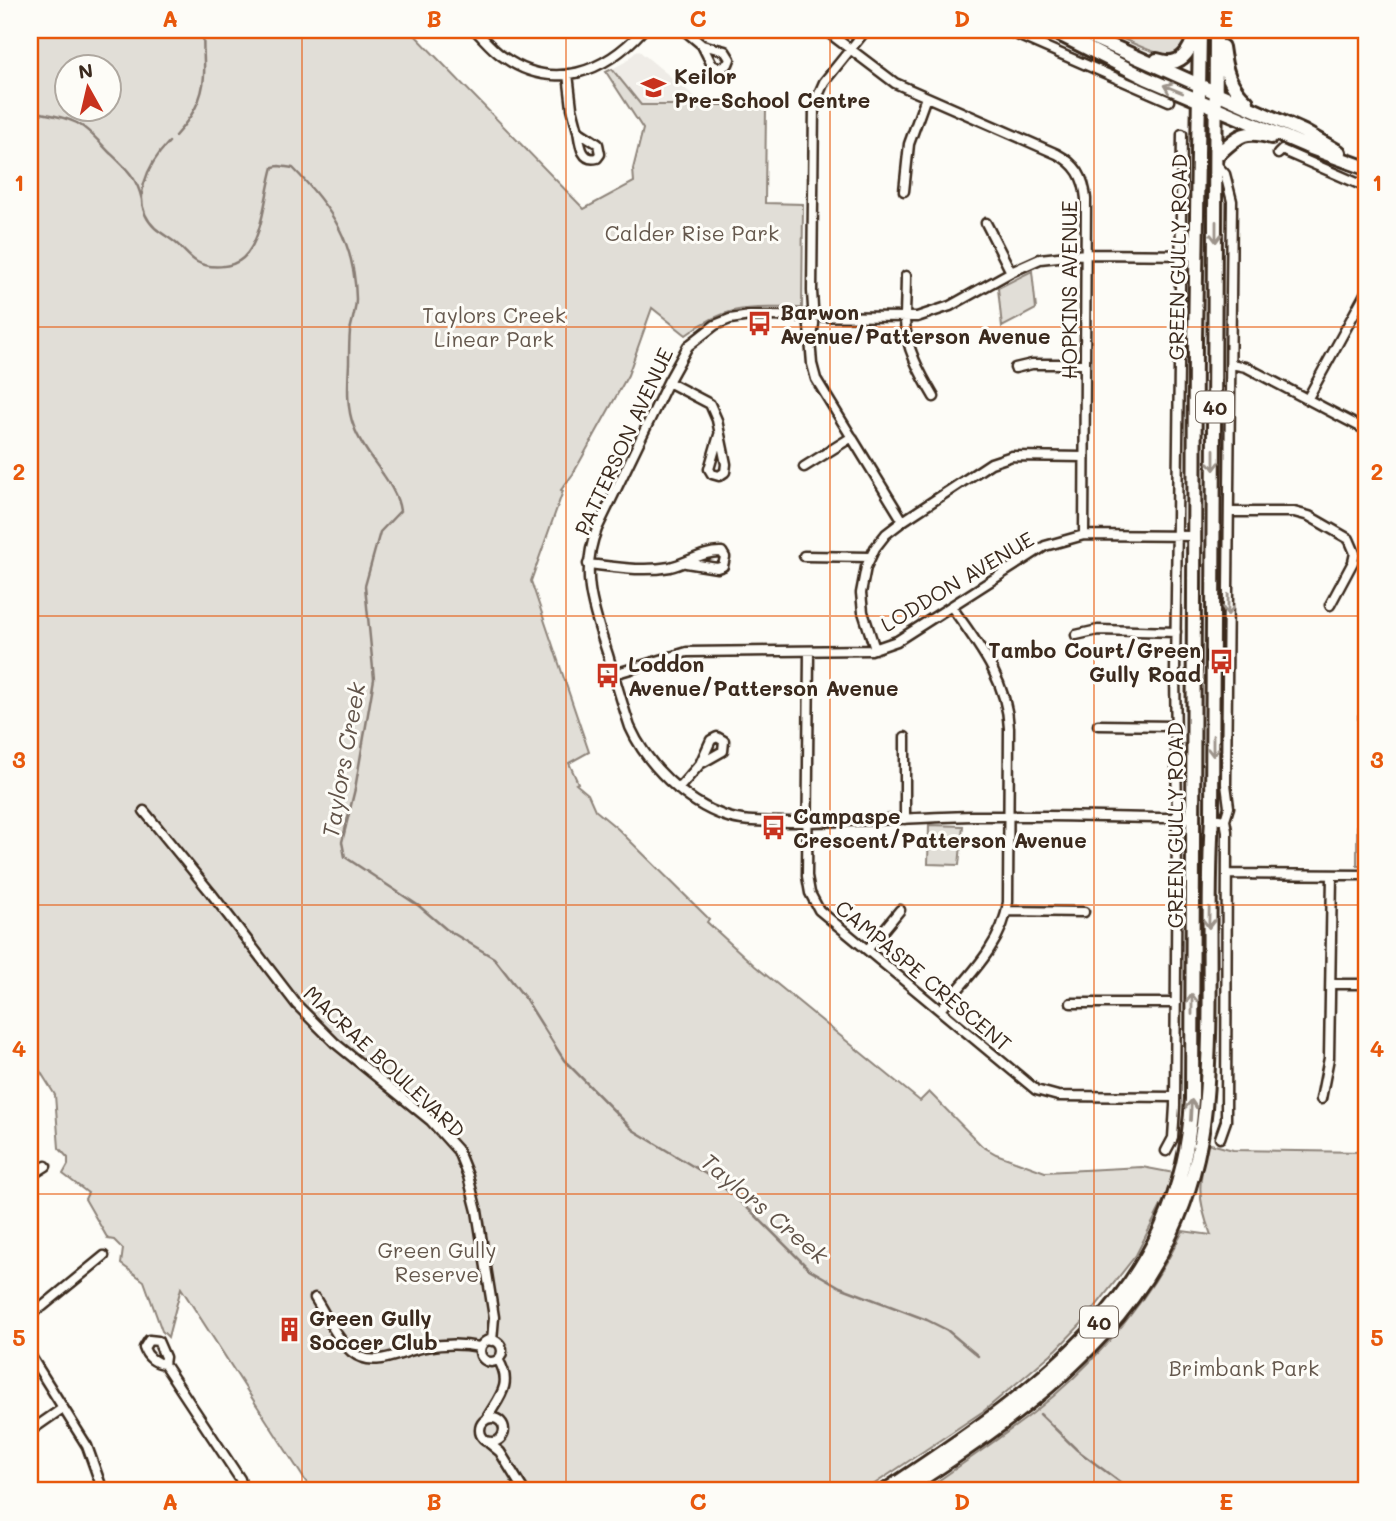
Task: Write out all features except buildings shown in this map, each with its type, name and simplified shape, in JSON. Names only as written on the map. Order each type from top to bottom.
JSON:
[{"type":"main road","points":[[1051,30],[1135,73],[1306,146],[1366,168]]},
{"type":"main road","points":[[1076,30],[1304,132],[1366,168]]},
{"type":"main road","points":[[1082,30],[1169,63],[1178,61],[1188,53],[1198,30]]},
{"type":"main road","name":"GREEN GULLY ROAD","points":[[885,1491],[1017,1400],[1061,1362],[1097,1325],[1134,1277],[1161,1229],[1179,1181],[1190,1123],[1198,30]]},
{"type":"main road","points":[[1218,30],[1227,76],[1238,94],[1257,110]]},
{"type":"main road","name":"GREEN GULLY ROAD","points":[[903,1491],[991,1433],[1061,1377],[1100,1338],[1135,1295],[1171,1234],[1190,1184],[1205,1111],[1208,1070],[1209,915],[1219,819],[1214,536],[1215,90],[1218,30]]},
{"type":"main road","points":[[1216,160],[1234,140],[1248,134],[1259,134],[1306,146]]},
{"type":"main road","points":[[1195,536],[1214,536]]},
{"type":"main road","points":[[1194,818],[1219,819]]},
{"type":"street","points":[[478,31],[503,57],[520,66],[538,72],[568,74],[593,69],[612,59],[642,30]]},
{"type":"street","points":[[684,30],[702,45]]},
{"type":"street","name":"HOPKINS AVENUE","points":[[825,30],[887,78],[1057,154],[1073,164],[1081,176],[1085,189],[1086,254],[1084,535]]},
{"type":"street","points":[[866,30],[821,88],[813,110],[812,363],[816,379],[902,521]]},
{"type":"street","points":[[1006,30],[1169,101]]},
{"type":"street","points":[[568,74],[578,131]]},
{"type":"street","points":[[904,191],[911,135],[926,96]]},
{"type":"street","points":[[1166,1152],[1173,1138],[1175,1097],[1175,726],[1182,134]]},
{"type":"street","points":[[1278,154],[1282,150],[1366,187]]},
{"type":"street","points":[[1216,160],[1231,189],[1226,784],[1229,807],[1219,819],[1227,874],[1226,1121],[1220,1138]]},
{"type":"street","points":[[986,223],[1012,272]]},
{"type":"street","name":"PATTERSON AVENUE","points":[[1194,818],[1008,817],[807,822],[753,821],[728,817],[701,805],[678,789],[637,744],[591,599],[588,564],[597,529],[668,382],[688,346],[715,325],[739,317],[905,318],[926,315],[1040,260],[1086,254],[1198,255]]},
{"type":"street","points":[[906,276],[905,318],[908,338],[918,369],[934,397]]},
{"type":"street","points":[[1308,398],[1366,292]]},
{"type":"street","points":[[1015,368],[1032,364],[1085,364]]},
{"type":"street","points":[[1231,364],[1246,367],[1366,430]]},
{"type":"street","points":[[668,382],[710,404],[717,420],[719,435]]},
{"type":"street","points":[[804,467],[852,438]]},
{"type":"street","points":[[875,649],[862,603],[864,575],[870,557],[886,534],[991,463],[1005,457],[1084,457]]},
{"type":"street","points":[[1230,512],[1294,512],[1309,516],[1349,539],[1355,552],[1353,562],[1331,605]]},
{"type":"street","name":"LODDON AVENUE","points":[[614,674],[687,652],[875,649],[897,640],[1045,546],[1084,535],[1195,536]]},
{"type":"street","points":[[1214,536],[1229,537]]},
{"type":"street","points":[[804,556],[870,557]]},
{"type":"street","points":[[588,564],[640,569],[686,563]]},
{"type":"street","points":[[940,1010],[994,942],[1007,911],[1009,728],[1003,690],[984,654],[951,606]]},
{"type":"street","points":[[1076,635],[1098,630],[1176,632]]},
{"type":"street","name":"CAMPASPE CRESCENT","points":[[809,652],[807,876],[812,899],[819,910],[1036,1090],[1058,1096],[1175,1097]]},
{"type":"street","points":[[1098,725],[1175,726]]},
{"type":"street","points":[[905,737],[905,819]]},
{"type":"street","points":[[678,789],[700,764]]},
{"type":"street","name":"MACRAE BOULEVARD","points":[[144,811],[305,1014],[335,1043],[431,1121],[458,1151],[468,1175],[477,1211],[494,1317],[492,1341]]},
{"type":"street","points":[[1227,874],[1366,875]]},
{"type":"street","points":[[1321,1099],[1329,1059],[1332,875]]},
{"type":"street","points":[[868,949],[900,910]]},
{"type":"street","points":[[1007,911],[1084,912]]},
{"type":"street","points":[[1332,984],[1366,985]]},
{"type":"street","points":[[1071,1003],[1176,1003]]},
{"type":"street","points":[[30,1176],[46,1166]]},
{"type":"street","points":[[30,1314],[43,1307],[104,1256]]},
{"type":"street","points":[[316,1298],[344,1343],[363,1358],[380,1360],[408,1350],[446,1344],[479,1347]]},
{"type":"street","points":[[492,1341],[502,1348],[503,1357],[493,1362],[485,1359],[479,1353],[479,1347],[483,1342],[492,1341]]},
{"type":"street","points":[[30,1355],[87,1446],[103,1491]]},
{"type":"street","points":[[499,1361],[506,1382],[497,1403],[482,1422],[479,1431],[483,1440],[489,1442],[497,1442],[503,1436]]},
{"type":"street","points":[[164,1364],[240,1479],[243,1491]]},
{"type":"street","points":[[497,1403],[504,1428],[505,1454],[511,1469]]},
{"type":"street","points":[[30,1431],[63,1408]]},
{"type":"street","points":[[487,1419],[500,1421]]},
{"type":"street","points":[[489,1442],[497,1449],[524,1491]]},
{"type":"shaded area","name":"Keilor Pre-School Centre","points":[[638,50],[704,104],[641,105],[612,69]]},
{"type":"green space","name":"Green Gully Reserve","points":[[30,30],[410,30],[584,209],[634,182],[633,169],[643,129],[606,72],[612,69],[641,105],[766,105],[765,203],[803,204],[802,308],[754,308],[728,312],[686,335],[652,308],[628,375],[573,474],[561,490],[563,491],[531,581],[589,752],[569,763],[578,783],[576,784],[588,794],[595,810],[618,829],[709,919],[707,922],[755,966],[920,1101],[929,1092],[982,1146],[1045,1172],[1142,1167],[1174,1173],[1164,1200],[1136,1255],[1085,1320],[1057,1349],[985,1410],[864,1491],[312,1491],[181,1288],[168,1337],[162,1331],[144,1281],[121,1264],[123,1249],[114,1240],[108,1239],[85,1199],[88,1193],[63,1174],[68,1158],[59,1148],[55,1095],[30,1055]]},
{"type":"green space","points":[[1104,30],[1190,30],[1180,49],[1167,54],[1149,50]]},
{"type":"green space","points":[[1032,271],[1036,309],[1002,327],[998,288]]},
{"type":"green space","points":[[1366,711],[1366,866],[1357,866],[1358,715]]},
{"type":"green space","points":[[929,825],[963,826],[959,865],[928,864]]},
{"type":"green space","name":"Brimbank Park","points":[[1207,1143],[1233,1150],[1366,1152],[1366,1491],[924,1491],[1033,1413],[1078,1374],[1137,1307],[1183,1231],[1211,1235],[1200,1189]]},
{"type":"waterway","name":"Taylors Creek","points":[[175,136],[199,101],[204,75],[204,30]]},
{"type":"waterway","points":[[30,111],[66,119],[86,130],[130,173],[142,200]]},
{"type":"waterway","name":"Taylors Creek","points":[[169,142],[148,172],[142,195],[143,207],[155,228],[197,262],[208,266],[233,264],[250,250],[259,228],[273,167],[279,166],[293,168],[319,197],[338,227],[351,260],[356,299],[349,339],[350,412],[359,438],[393,490],[400,511],[380,532],[365,586],[374,679],[355,789],[342,842],[345,857],[419,906],[446,929],[494,958],[525,998],[564,1060],[633,1130],[714,1179],[754,1214],[809,1269],[840,1287],[947,1330],[978,1356]]},
{"type":"waterway","name":"Taylors Creek","points":[[1040,1414],[1077,1450],[1132,1491]]},
{"type":"place","name":"Keilor Pre-School Centre","points":[[654,87]]},
{"type":"place","name":"Barwon Avenue/Patterson Avenue","points":[[760,323]]},
{"type":"place","name":"Tambo Court/Green Gully Road","points":[[1221,661]]},
{"type":"place","name":"Loddon Avenue/Patterson Avenue","points":[[608,675]]},
{"type":"place","name":"Campaspe Crescent/Patterson Avenue","points":[[773,827]]},
{"type":"place","name":"Green Gully Soccer Club","points":[[289,1329]]},
{"type":"park label","name":"Calder Rise Park","points":[[692,232]]},
{"type":"park label","name":"Taylors Creek Linear Park","points":[[494,326]]}]
